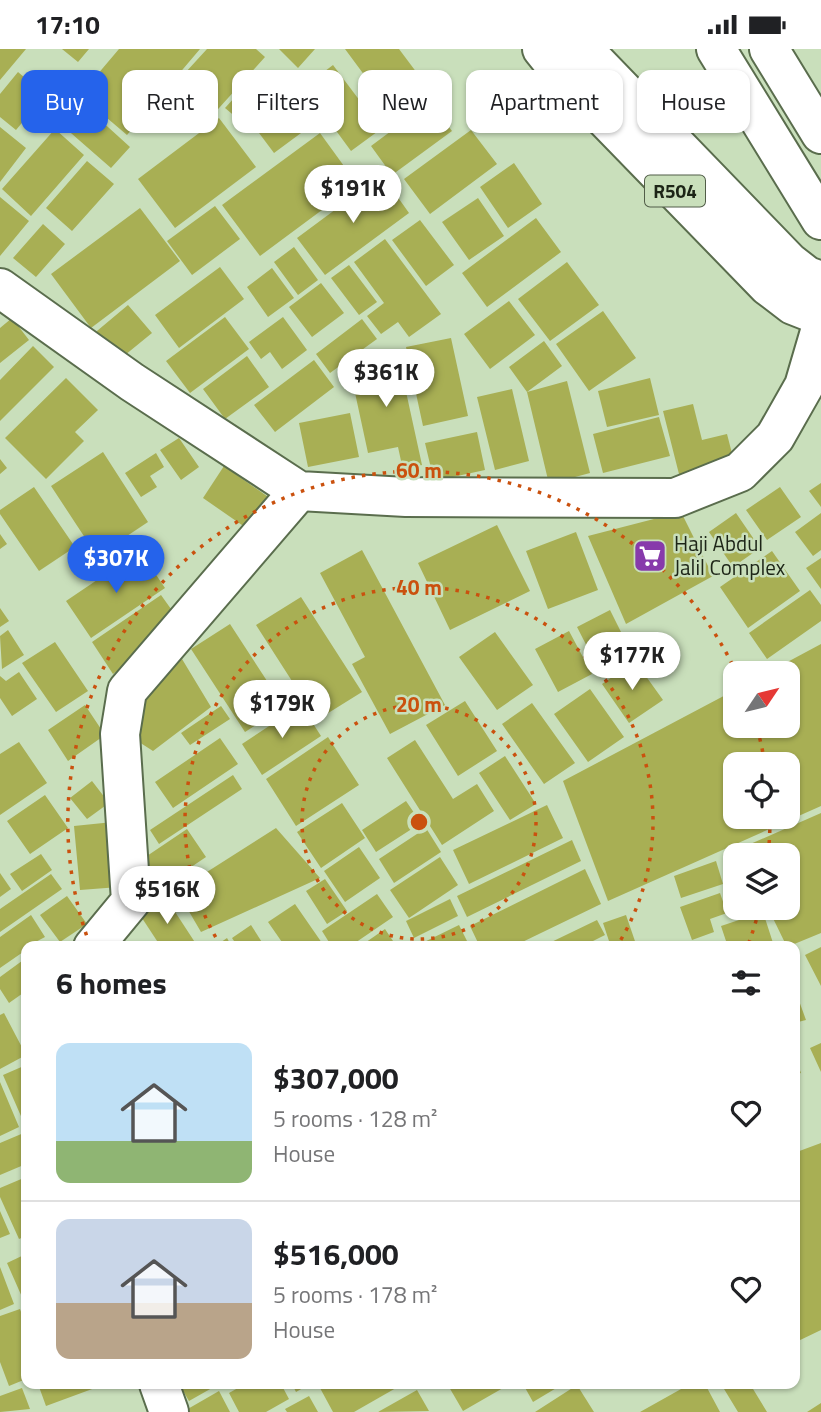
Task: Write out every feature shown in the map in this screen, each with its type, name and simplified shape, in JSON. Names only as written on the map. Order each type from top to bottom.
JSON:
[{"type":"main road","name":"R504","points":[[541,49],[562,75],[768,286],[793,305],[821,316]]},
{"type":"main road","name":"R504","points":[[583,49],[789,262],[807,276],[821,282]]},
{"type":"main road","points":[[716,49],[821,220]]},
{"type":"main road","points":[[769,49],[821,134]]},
{"type":"main road","points":[[0,288],[132,382],[299,491],[406,497],[675,498],[740,472],[775,437],[804,386],[821,328]]},
{"type":"main road","points":[[98,941],[131,901],[120,734],[127,691],[299,491]]},
{"type":"main road","points":[[161,1389],[169,1412]]},
{"type":"building","points":[[0,49],[26,49],[0,80]]},
{"type":"building","points":[[62,49],[89,49],[78,62]]},
{"type":"building","points":[[119,49],[200,49],[182,70],[122,70],[122,131],[108,119],[108,70],[101,70]]},
{"type":"building","points":[[207,49],[256,49],[265,57],[253,70],[232,70],[232,94],[218,109],[218,70],[188,70]]},
{"type":"building","points":[[279,49],[315,49],[298,68]]},
{"type":"building","points":[[345,49],[399,49],[415,70],[361,70]]},
{"type":"building","points":[[18,72],[21,75],[21,124],[16,130],[0,117],[0,94]]},
{"type":"building","points":[[344,80],[358,98],[358,133],[376,133],[351,151],[338,133],[344,133]]},
{"type":"building","points":[[232,100],[232,114],[225,108]]},
{"type":"building","points":[[218,119],[256,167],[175,228],[138,179],[199,133],[218,133]]},
{"type":"building","points":[[0,127],[26,148],[0,182]]},
{"type":"building","points":[[108,127],[130,147],[111,168],[71,133],[108,133]]},
{"type":"building","points":[[51,133],[59,133],[84,155],[31,216],[2,189]]},
{"type":"building","points":[[259,133],[301,133],[274,153]]},
{"type":"building","points":[[320,133],[357,184],[260,256],[222,205]]},
{"type":"building","points":[[388,133],[449,133],[392,175],[371,146]]},
{"type":"building","points":[[467,133],[473,133],[497,164],[430,214],[404,179]]},
{"type":"building","points":[[87,161],[114,184],[72,231],[46,208]]},
{"type":"building","points":[[514,163],[542,204],[508,228],[480,187]]},
{"type":"building","points":[[382,175],[409,213],[325,275],[297,238]]},
{"type":"building","points":[[0,197],[29,221],[0,256]]},
{"type":"building","points":[[478,198],[504,236],[469,260],[442,222]]},
{"type":"building","points":[[215,206],[240,239],[192,275],[167,241]]},
{"type":"building","points":[[140,208],[180,261],[91,328],[51,274]]},
{"type":"building","points":[[536,218],[561,252],[487,307],[462,273]]},
{"type":"building","points":[[420,220],[454,265],[426,286],[392,240]]},
{"type":"building","points":[[43,224],[65,244],[36,277],[13,258]]},
{"type":"building","points":[[385,239],[441,314],[409,337],[398,322],[381,334],[367,316],[384,303],[354,262]]},
{"type":"building","points":[[294,247],[318,280],[298,295],[274,262]]},
{"type":"building","points":[[567,262],[599,305],[550,341],[518,299]]},
{"type":"building","points":[[349,265],[377,302],[359,315],[331,278]]},
{"type":"building","points":[[220,267],[244,299],[179,348],[155,315]]},
{"type":"building","points":[[272,268],[294,298],[268,317],[247,287]]},
{"type":"building","points":[[321,283],[344,313],[312,337],[289,307]]},
{"type":"building","points":[[509,301],[535,335],[490,369],[464,334]]},
{"type":"building","points":[[128,305],[152,333],[114,364],[91,336]]},
{"type":"building","points":[[603,311],[636,358],[589,391],[556,344]]},
{"type":"building","points":[[225,317],[249,349],[190,393],[166,361]]},
{"type":"building","points":[[283,317],[307,350],[282,369],[270,352],[261,359],[249,342]]},
{"type":"building","points":[[12,318],[29,340],[0,363],[0,328]]},
{"type":"building","points":[[362,319],[377,339],[330,373],[316,354]]},
{"type":"building","points":[[451,338],[468,416],[423,426],[406,347]]},
{"type":"building","points":[[544,341],[562,366],[527,392],[509,367]]},
{"type":"building","points":[[33,346],[54,367],[0,421],[0,380]]},
{"type":"building","points":[[398,355],[422,465],[403,470],[398,447],[368,453],[349,365]]},
{"type":"building","points":[[247,356],[269,387],[225,419],[203,389]]},
{"type":"building","points":[[314,360],[334,387],[275,432],[254,405]]},
{"type":"building","points":[[66,378],[98,410],[75,432],[84,441],[46,479],[5,438]]},
{"type":"building","points":[[650,378],[659,415],[607,427],[598,391]]},
{"type":"building","points":[[567,381],[590,473],[549,484],[527,392]]},
{"type":"building","points":[[512,389],[529,461],[495,470],[477,397]]},
{"type":"building","points":[[693,404],[702,440],[727,434],[735,465],[680,478],[663,411]]},
{"type":"building","points":[[350,413],[359,457],[308,467],[299,423]]},
{"type":"building","points":[[659,417],[670,456],[603,473],[593,434]]},
{"type":"building","points":[[477,432],[485,470],[434,481],[425,443]]},
{"type":"building","points":[[179,438],[199,467],[181,480],[160,450]]},
{"type":"building","points":[[103,452],[148,522],[97,556],[51,486]]},
{"type":"building","points":[[156,453],[164,467],[150,476],[157,487],[141,497],[125,473]]},
{"type":"building","points":[[0,459],[7,468],[0,474]]},
{"type":"building","points":[[224,466],[274,501],[252,532],[203,498]]},
{"type":"building","points":[[821,483],[821,507],[809,491]]},
{"type":"building","points":[[34,487],[75,547],[39,571],[0,514],[0,510]]},
{"type":"building","points":[[780,487],[801,517],[767,540],[746,510]]},
{"type":"building","name":"Haji Abdul Jalil Complex","points":[[681,512],[713,576],[626,624],[588,536]]},
{"type":"building","points":[[736,513],[760,548],[733,567],[709,532]]},
{"type":"building","points":[[821,513],[821,550],[813,556],[795,532]]},
{"type":"building","points":[[497,525],[530,591],[450,630],[418,563]]},
{"type":"building","points":[[576,532],[598,590],[548,609],[526,551]]},
{"type":"building","points":[[0,534],[7,544],[0,549]]},
{"type":"building","points":[[362,550],[445,705],[390,734],[352,664],[365,657],[320,573]]},
{"type":"building","points":[[140,551],[165,588],[91,638],[66,601]]},
{"type":"building","points":[[772,551],[800,591],[748,628],[720,587]]},
{"type":"building","points":[[821,558],[821,589],[806,568]]},
{"type":"building","points":[[810,590],[821,605],[821,621],[767,659],[749,633]]},
{"type":"building","points":[[161,595],[181,623],[113,674],[92,642]]},
{"type":"building","points":[[301,597],[362,692],[317,720],[256,625]]},
{"type":"building","points":[[0,608],[9,621],[0,627]]},
{"type":"building","points":[[610,610],[630,650],[597,666],[577,627]]},
{"type":"building","points":[[230,624],[284,707],[245,732],[191,649]]},
{"type":"building","points":[[8,630],[24,655],[2,669],[0,636]]},
{"type":"building","points":[[569,631],[592,674],[558,692],[535,649]]},
{"type":"building","points":[[495,632],[533,685],[497,710],[459,657]]},
{"type":"building","points":[[55,642],[88,691],[56,712],[22,663]]},
{"type":"building","points":[[821,644],[821,806],[800,815],[800,752],[723,752],[723,829],[769,829],[738,843],[723,843],[723,850],[608,901],[563,781],[723,696],[723,739],[800,739],[800,661],[789,661]]},
{"type":"building","points":[[182,659],[211,707],[153,751],[139,742],[137,695]]},
{"type":"building","points":[[635,661],[663,700],[629,723],[602,684]]},
{"type":"building","points":[[19,672],[37,699],[12,716],[0,698],[0,676],[6,681]]},
{"type":"building","points":[[590,689],[624,737],[588,762],[554,714]]},
{"type":"building","points":[[465,701],[497,751],[458,776],[426,725]]},
{"type":"building","points":[[532,703],[575,763],[544,784],[502,724]]},
{"type":"building","points":[[85,705],[105,735],[68,761],[48,730]]},
{"type":"building","points":[[301,705],[321,736],[262,775],[242,744]]},
{"type":"building","points":[[221,706],[230,719],[190,745],[181,733]]},
{"type":"building","points":[[328,737],[359,785],[296,826],[266,779]]},
{"type":"building","points":[[220,738],[238,764],[173,808],[155,782]]},
{"type":"building","points":[[415,740],[453,799],[477,784],[494,811],[442,845],[387,758]]},
{"type":"building","points":[[19,742],[47,783],[0,815],[0,754]]},
{"type":"building","points":[[505,756],[536,804],[510,820],[479,773]]},
{"type":"building","points":[[233,775],[242,789],[159,844],[150,830]]},
{"type":"building","points":[[92,781],[109,803],[87,819],[70,798]]},
{"type":"building","points":[[45,795],[68,828],[30,854],[7,821]]},
{"type":"building","points":[[406,801],[421,823],[376,852],[362,830]]},
{"type":"building","points":[[342,803],[365,838],[321,868],[297,832]]},
{"type":"building","points":[[547,805],[563,838],[469,884],[453,850]]},
{"type":"building","points":[[821,813],[821,933],[800,942],[784,941],[774,920],[800,920],[800,843],[753,843],[785,829],[800,829],[800,822]]},
{"type":"building","points":[[113,822],[119,887],[80,890],[74,826]]},
{"type":"building","points":[[276,828],[320,878],[201,932],[177,891]]},
{"type":"building","points":[[426,828],[441,852],[394,883],[379,859]]},
{"type":"building","points":[[187,829],[206,857],[163,886],[144,858]]},
{"type":"building","points":[[572,840],[581,861],[467,917],[457,896]]},
{"type":"building","points":[[359,847],[380,878],[345,902],[324,871]]},
{"type":"building","points":[[41,854],[52,870],[22,891],[10,874]]},
{"type":"building","points":[[440,857],[458,885],[409,918],[390,890]]},
{"type":"building","points":[[716,861],[723,884],[681,898],[674,876]]},
{"type":"building","points":[[585,869],[601,904],[524,941],[477,941],[470,926]]},
{"type":"building","points":[[0,873],[11,889],[0,897]]},
{"type":"building","points":[[51,874],[62,889],[0,932],[0,909]]},
{"type":"building","points":[[325,879],[347,911],[327,924],[306,891]]},
{"type":"building","points":[[720,893],[723,914],[710,919],[714,932],[692,940],[680,907]]},
{"type":"building","points":[[377,894],[393,917],[358,941],[328,941],[322,931]]},
{"type":"building","points":[[67,896],[87,924],[59,941],[40,915]]},
{"type":"building","points":[[166,898],[194,941],[157,941],[140,915]]},
{"type":"building","points":[[450,899],[458,916],[414,938],[406,921]]},
{"type":"building","points":[[295,904],[321,941],[281,941],[268,922]]},
{"type":"building","points":[[31,915],[45,937],[37,941],[21,941],[21,953],[0,968],[0,937]]},
{"type":"building","points":[[626,915],[635,941],[609,941],[603,923]]},
{"type":"building","points":[[597,920],[605,935],[593,941],[553,941]]},
{"type":"building","points":[[739,920],[766,920],[772,941],[726,941],[721,926]]},
{"type":"building","points":[[251,925],[261,941],[234,941],[232,938]]},
{"type":"building","points":[[459,925],[467,941],[426,941]]},
{"type":"building","points":[[385,929],[393,941],[368,941]]},
{"type":"building","points":[[821,947],[821,986],[805,955]]},
{"type":"building","points":[[21,962],[21,995],[9,1003],[0,989],[0,977]]},
{"type":"building","points":[[800,1004],[806,1020],[800,1022]]},
{"type":"building","points":[[4,1013],[21,1045],[21,1058],[0,1069],[0,1015]]},
{"type":"building","points":[[821,1043],[821,1072],[810,1048]]},
{"type":"building","points":[[21,1067],[21,1116],[3,1075]]},
{"type":"building","points":[[0,1082],[19,1127],[0,1136]]},
{"type":"building","points":[[21,1134],[21,1166],[0,1175],[0,1143]]},
{"type":"building","points":[[821,1143],[821,1330],[800,1340],[800,1151]]},
{"type":"building","points":[[21,1179],[19,1239],[0,1197],[0,1188]]},
{"type":"building","points":[[0,1211],[10,1234],[0,1238]]},
{"type":"building","points":[[21,1256],[21,1295],[7,1263]]},
{"type":"building","points":[[0,1267],[14,1304],[0,1310]]},
{"type":"building","points":[[20,1309],[21,1312],[21,1381],[9,1386],[0,1362],[0,1316]]},
{"type":"building","points":[[21,1388],[30,1409],[0,1412],[0,1396]]},
{"type":"building","points":[[40,1389],[92,1389],[46,1406]]},
{"type":"building","points":[[182,1389],[210,1389],[189,1401]]},
{"type":"building","points":[[236,1389],[284,1389],[289,1399],[266,1412],[239,1412],[229,1393]]},
{"type":"building","points":[[321,1389],[394,1389],[354,1412],[333,1412]]},
{"type":"building","points":[[450,1389],[501,1389],[463,1411]]},
{"type":"building","points":[[526,1389],[555,1389],[533,1402]]},
{"type":"building","points":[[571,1389],[580,1389],[594,1412],[535,1412]]},
{"type":"building","points":[[681,1389],[708,1389],[720,1412],[640,1412]]},
{"type":"building","points":[[724,1389],[753,1389],[767,1412],[738,1412]]},
{"type":"building","points":[[417,1390],[429,1411],[378,1412]]},
{"type":"building","points":[[219,1391],[230,1412],[186,1410]]},
{"type":"building","points":[[309,1396],[318,1412],[287,1412],[285,1409]]},
{"type":"building","points":[[821,1403],[821,1412],[807,1412]]},
{"type":"place","name":"Haji Abdul Jalil Complex","points":[[650,556]]}]
